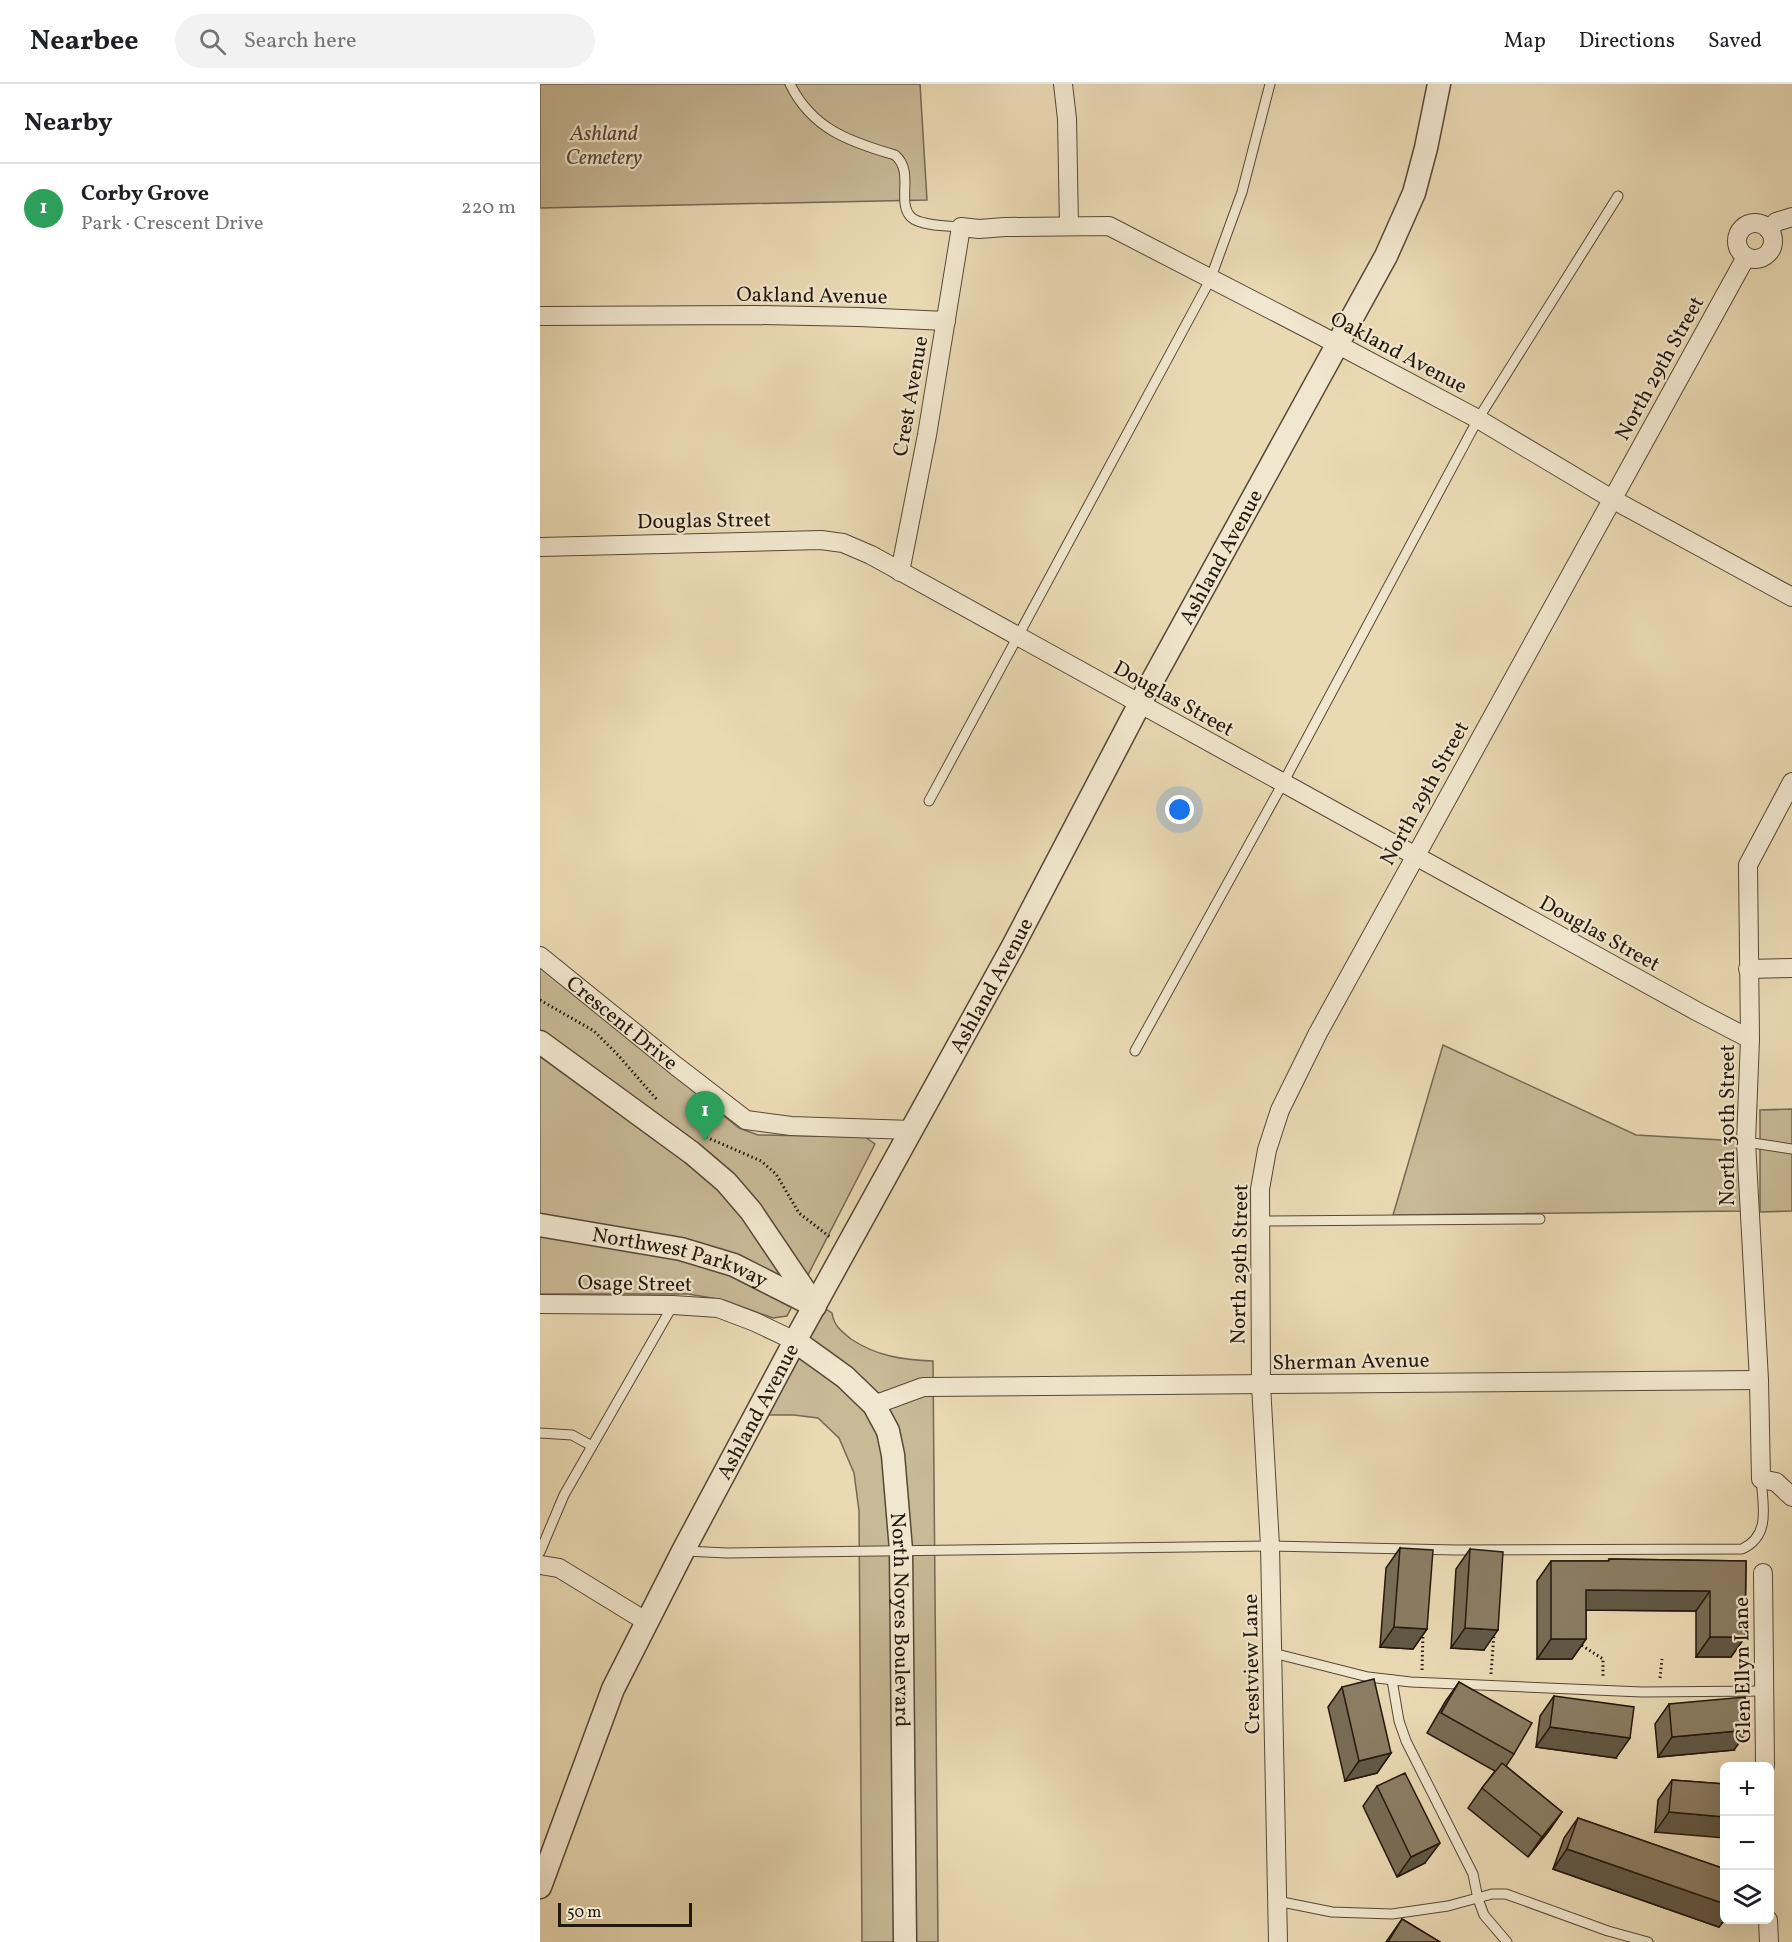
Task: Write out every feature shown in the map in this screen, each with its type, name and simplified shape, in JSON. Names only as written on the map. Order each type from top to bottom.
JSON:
[{"type":"street","points":[[1063,84],[1067,119],[1069,226]]},
{"type":"street","name":"Ashland Avenue","points":[[542,1879],[613,1689],[683,1551],[795,1341],[1019,936],[1139,705],[1386,256],[1414,193],[1439,84]]},
{"type":"street","points":[[1769,230],[1776,222],[1792,217]]},
{"type":"street","points":[[1749,224],[1763,225],[1772,236],[1771,250],[1760,259],[1753,260],[1746,257],[1737,247],[1738,233],[1749,224]]},
{"type":"street","name":"Oakland Avenue","points":[[961,227],[979,229],[1109,226],[1478,419],[1612,499],[1792,597]]},
{"type":"street","name":"Crest Avenue","points":[[900,572],[927,435],[961,227]]},
{"type":"street","name":"North 29th Street","points":[[1261,1385],[1260,1190],[1267,1150],[1280,1110],[1318,1033],[1746,257]]},
{"type":"street","name":"Oakland Avenue","points":[[540,316],[859,317],[946,321]]},
{"type":"street","name":"Douglas Street","points":[[540,547],[821,540],[843,543],[871,555],[1139,705],[1750,1039]]},
{"type":"street","name":"North 30th Street","points":[[1761,1479],[1759,1380],[1746,1142],[1750,1039],[1748,866],[1792,783]]},
{"type":"street","name":"Crescent Drive","points":[[540,956],[675,1066],[746,1120],[791,1126],[912,1130]]},
{"type":"street","points":[[1748,969],[1792,968]]},
{"type":"street","points":[[540,1042],[692,1153],[726,1182],[751,1211],[815,1306]]},
{"type":"street","name":"Northwest Parkway","points":[[540,1225],[681,1248],[734,1265],[815,1306]]},
{"type":"street","name":"Osage Street","points":[[540,1304],[673,1305],[718,1308],[795,1341]]},
{"type":"street","name":"North Noyes Boulevard","points":[[795,1341],[844,1377],[874,1405],[888,1431],[893,1455],[901,1550],[905,1942]]},
{"type":"street","name":"Sherman Avenue","points":[[874,1405],[923,1388],[1759,1380]]},
{"type":"street","name":"Crestview Lane","points":[[1261,1385],[1274,1653],[1278,1942]]},
{"type":"street","points":[[1761,1479],[1776,1482],[1792,1497]]},
{"type":"street","points":[[540,1565],[559,1568],[647,1622]]},
{"type":"street","name":"Glen Ellyn Lane","points":[[1763,1573],[1765,1762]]},
{"type":"street","points":[[1768,1924],[1769,1942]]},
{"type":"lane","points":[[790,84],[799,102],[826,128],[901,159],[905,167],[906,210],[911,218],[926,223],[961,227]]},
{"type":"lane","points":[[929,801],[1019,638],[1210,280],[1242,192],[1270,84]]},
{"type":"lane","points":[[1136,1051],[1478,419],[1618,196]]},
{"type":"lane","points":[[1746,1142],[1792,1149]]},
{"type":"lane","points":[[1259,1221],[1540,1219]]},
{"type":"lane","points":[[540,1552],[564,1495],[673,1305]]},
{"type":"lane","points":[[540,1433],[572,1435],[592,1446]]},
{"type":"lane","points":[[683,1551],[728,1553],[1270,1546],[1456,1550],[1742,1549],[1753,1544],[1760,1535],[1764,1514],[1761,1479]]},
{"type":"lane","points":[[1274,1653],[1368,1677],[1392,1680],[1603,1691],[1764,1691]]},
{"type":"lane","points":[[1392,1680],[1399,1721],[1406,1741],[1473,1874],[1484,1915],[1507,1942]]},
{"type":"lane","points":[[1277,1901],[1332,1912],[1392,1914],[1449,1906],[1492,1894],[1506,1894],[1608,1931],[1648,1942]]},
{"type":"path","points":[[540,1000],[594,1031],[663,1106]]},
{"type":"path","points":[[699,1134],[761,1161],[776,1174],[800,1213],[847,1248]]},
{"type":"path","points":[[1490,1686],[1495,1624]]},
{"type":"path","points":[[1422,1682],[1424,1627]]},
{"type":"path","points":[[1572,1638],[1603,1659],[1603,1691]]},
{"type":"path","points":[[1660,1692],[1662,1659]]},
{"type":"green space","name":"Ashland Cemetery","points":[[540,84],[920,84],[927,200],[540,208]]},
{"type":"green space","points":[[540,967],[739,1128],[758,1135],[865,1137],[875,1144],[787,1316],[773,1318],[724,1300],[688,1294],[540,1294]]},
{"type":"green space","points":[[1443,1045],[1636,1135],[1739,1141],[1741,1211],[1393,1215]]},
{"type":"green space","points":[[1792,1109],[1792,1211],[1760,1212],[1760,1110]]},
{"type":"green space","points":[[826,1309],[832,1313],[841,1331],[860,1345],[890,1356],[933,1361],[938,1942],[862,1942],[859,1511],[854,1473],[839,1438],[818,1418],[766,1415]]},
{"type":"building","points":[[1400,1548],[1433,1550],[1427,1629],[1394,1627]]},
{"type":"building","points":[[1470,1549],[1503,1552],[1498,1630],[1465,1628]]},
{"type":"building","points":[[1609,1559],[1746,1561],[1745,1637],[1710,1637],[1710,1591],[1586,1590],[1586,1639],[1551,1639],[1551,1561],[1609,1561]]},
{"type":"building","points":[[1374,1679],[1391,1753],[1359,1761],[1342,1687]]},
{"type":"building","points":[[1459,1682],[1532,1723],[1514,1754],[1441,1713]]},
{"type":"building","points":[[1554,1696],[1634,1707],[1630,1738],[1550,1727]]},
{"type":"building","points":[[1745,1697],[1748,1730],[1672,1737],[1669,1704]]},
{"type":"building","points":[[1502,1763],[1562,1812],[1542,1837],[1482,1788]]},
{"type":"building","points":[[1405,1773],[1440,1843],[1411,1857],[1377,1786]]},
{"type":"building","points":[[1672,1780],[1720,1784],[1720,1817],[1669,1812]]},
{"type":"building","points":[[1578,1818],[1720,1867],[1720,1902],[1567,1849]]},
{"type":"building","points":[[1402,1919],[1440,1942],[1388,1942]]},
{"type":"place","name":"Corby Grove","points":[[705,1141]]}]
